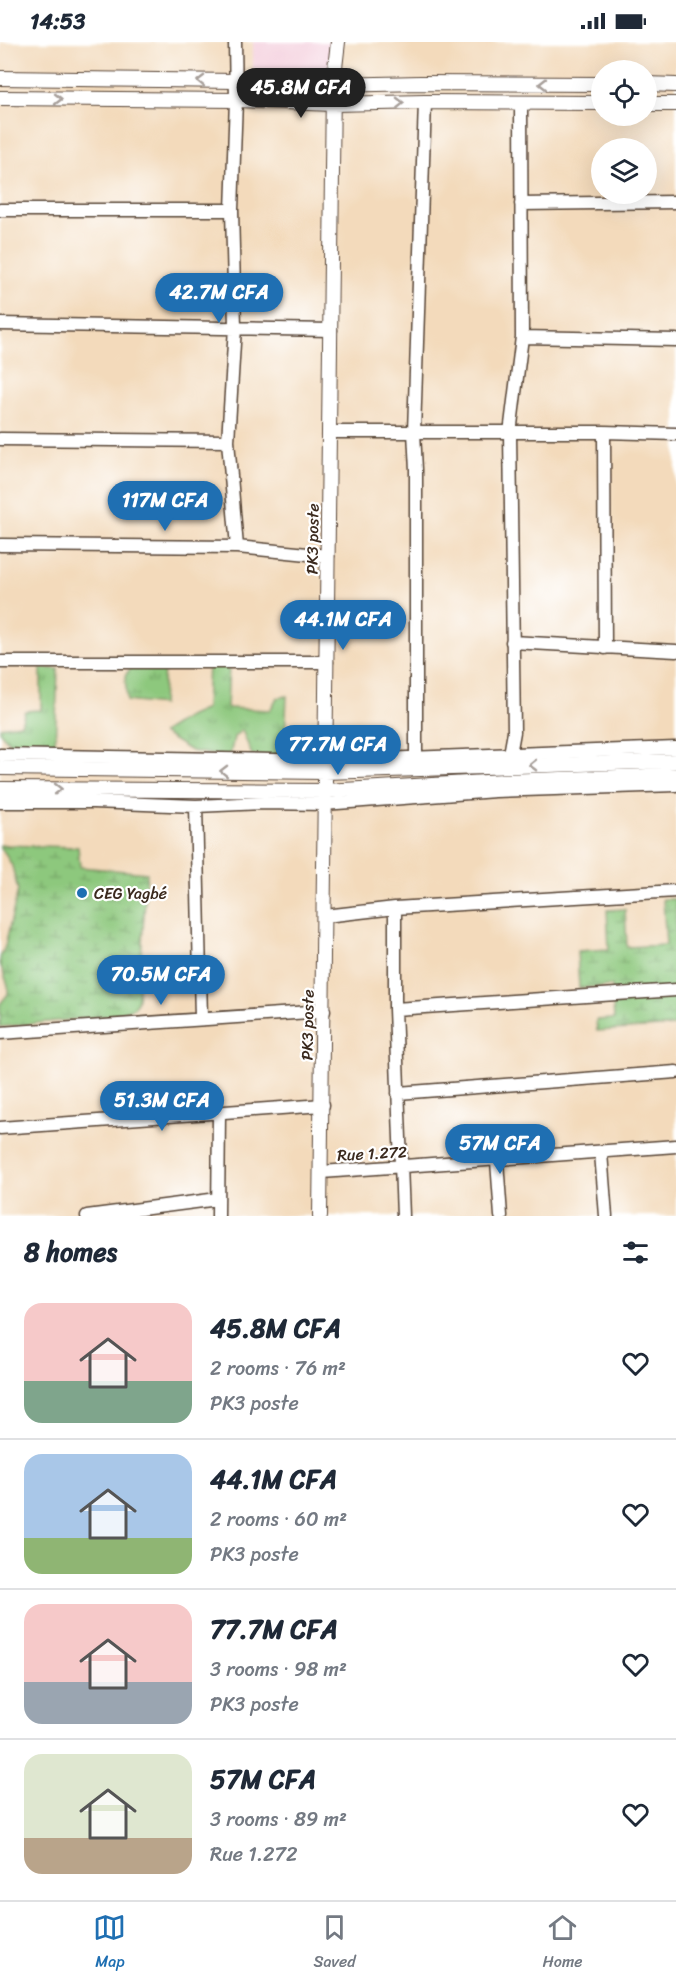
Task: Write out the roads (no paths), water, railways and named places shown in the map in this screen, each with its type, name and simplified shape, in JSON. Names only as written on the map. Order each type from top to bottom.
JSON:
[{"type":"street","points":[[235,42],[236,100],[232,210],[235,327],[228,441],[237,547]]},
{"type":"street","name":"PK3 poste","points":[[320,1216],[333,85],[338,42]]},
{"type":"street","points":[[0,78],[236,81],[333,85],[591,84]]},
{"type":"street","points":[[657,84],[676,85]]},
{"type":"street","points":[[0,98],[236,100],[333,104],[425,102],[591,104]]},
{"type":"street","points":[[416,758],[414,432],[425,102]]},
{"type":"street","points":[[510,754],[514,732],[510,433],[522,337],[521,103]]},
{"type":"street","points":[[657,104],[676,104]]},
{"type":"street","points":[[521,204],[676,202]]},
{"type":"street","points":[[0,210],[232,210]]},
{"type":"street","points":[[0,324],[331,330]]},
{"type":"street","points":[[522,337],[676,340]]},
{"type":"street","points":[[329,432],[676,434]]},
{"type":"street","points":[[604,432],[605,648]]},
{"type":"street","points":[[0,439],[228,441]]},
{"type":"street","points":[[0,544],[237,547],[328,556]]},
{"type":"street","points":[[512,642],[676,651]]},
{"type":"street","points":[[0,662],[327,662]]},
{"type":"street","points":[[0,755],[325,767],[416,758],[676,748]]},
{"type":"street","points":[[0,768],[325,767],[676,761]]},
{"type":"street","points":[[0,802],[93,802],[196,806],[264,803],[504,781],[676,775]]},
{"type":"street","points":[[0,789],[324,798],[676,785]]},
{"type":"street","points":[[196,806],[201,1018]]},
{"type":"street","points":[[325,916],[395,908],[676,891]]},
{"type":"street","points":[[395,908],[395,1009],[403,1216]]},
{"type":"street","points":[[395,1009],[676,990]]},
{"type":"street","points":[[0,1033],[324,1011]]},
{"type":"street","points":[[398,1093],[676,1072]]},
{"type":"street","points":[[0,1128],[322,1105]]},
{"type":"street","points":[[218,1216],[219,1113]]},
{"type":"street","name":"Rue 1.272","points":[[322,1172],[497,1161],[676,1146]]},
{"type":"street","points":[[601,1153],[606,1216]]},
{"type":"street","points":[[497,1161],[501,1216]]},
{"type":"street","points":[[87,1216],[218,1199]]},
{"type":"place","name":"CEG Yagbé","points":[[82,893]]}]
